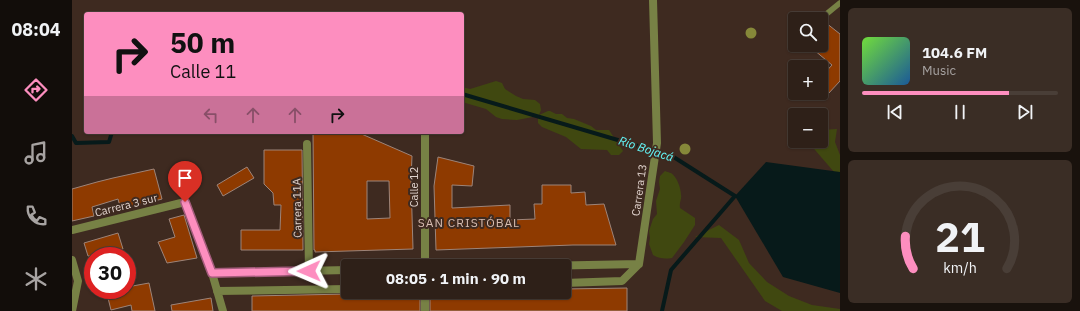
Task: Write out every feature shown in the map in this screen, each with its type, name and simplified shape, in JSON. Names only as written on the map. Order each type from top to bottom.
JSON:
[{"type":"street","name":"Carrera 13","points":[[639,264],[657,143],[653,0]]},
{"type":"street","name":"Calle 12","points":[[425,134],[425,259]]},
{"type":"street","name":"Carrera 11A","points":[[307,144],[309,271]]},
{"type":"street","name":"Carrera 3 sur","points":[[72,230],[185,202],[212,273]]},
{"type":"street","points":[[72,260],[78,281],[72,311]]},
{"type":"street","points":[[571,265],[639,264]]},
{"type":"street","points":[[571,283],[622,280],[639,264]]},
{"type":"street","points":[[223,311],[212,273],[341,270]]},
{"type":"street","points":[[217,291],[341,289]]},
{"type":"street","points":[[425,299],[425,311]]},
{"type":"lane","points":[[828,13],[840,3]]},
{"type":"green space","points":[[496,81],[502,83],[505,89],[516,96],[523,99],[535,100],[540,104],[541,110],[539,115],[550,111],[556,114],[562,114],[567,118],[574,119],[591,126],[596,130],[609,130],[623,151],[619,155],[611,155],[607,150],[581,149],[566,137],[542,127],[538,123],[538,116],[517,120],[496,117],[486,109],[464,103],[464,88],[470,89]]},
{"type":"green space","points":[[837,129],[835,142],[840,155],[840,174],[834,172],[813,148],[828,148],[828,130]]},
{"type":"green space","points":[[665,171],[671,173],[677,180],[681,192],[680,208],[695,218],[695,225],[672,258],[665,259],[653,255],[649,244],[649,231],[653,219],[657,214],[656,201],[660,189],[660,176]]},
{"type":"green space","points":[[719,225],[739,240],[749,263],[767,282],[789,296],[812,305],[840,309],[840,311],[782,311],[765,301],[721,238],[695,237]]},
{"type":"shaded area","points":[[766,162],[840,172],[840,293],[783,277],[735,196]]},
{"type":"building","points":[[828,25],[840,34],[840,81],[828,94],[828,69],[832,65],[828,60],[816,52],[828,52]]},
{"type":"building","points":[[313,134],[362,134],[412,156],[411,180],[413,249],[315,252]],"holes":[[[367,181],[389,181],[390,218],[367,219]]]},
{"type":"building","points":[[264,150],[302,150],[303,250],[241,250],[241,230],[280,230],[281,205],[274,205],[273,193],[264,184]]},
{"type":"building","points":[[438,157],[474,166],[472,186],[452,185],[452,208],[510,205],[510,220],[535,219],[534,204],[542,204],[542,185],[571,185],[571,193],[585,192],[586,205],[604,204],[616,245],[436,250],[434,186]]},
{"type":"building","points":[[247,167],[254,178],[223,196],[217,185]]},
{"type":"building","points":[[154,169],[162,199],[121,210],[118,199],[92,207],[94,216],[72,221],[72,189]]},
{"type":"building","points":[[184,215],[197,258],[167,263],[158,242],[175,237],[169,219]]},
{"type":"building","points":[[118,233],[122,247],[85,247],[84,243]]},
{"type":"building","points":[[149,283],[155,311],[132,311],[131,305],[111,310],[108,299],[136,299],[136,285]]},
{"type":"building","points":[[627,288],[627,311],[430,311],[430,299],[571,299],[571,289]]},
{"type":"building","points":[[341,294],[341,299],[420,299],[420,311],[252,311],[252,296]]},
{"type":"building","points":[[211,298],[213,311],[172,311],[171,305]]},
{"type":"waterway","name":"Río Bojacá","points":[[464,95],[672,156],[735,196],[671,270],[662,311]]},
{"type":"waterway","name":"Río Bojacá","points":[[72,136],[76,143],[109,142],[111,134]]},
{"type":"district","name":"SAN CRISTÓBAL","points":[[469,223]]},
{"type":"route","points":[[185,202],[212,273],[309,271]]}]
